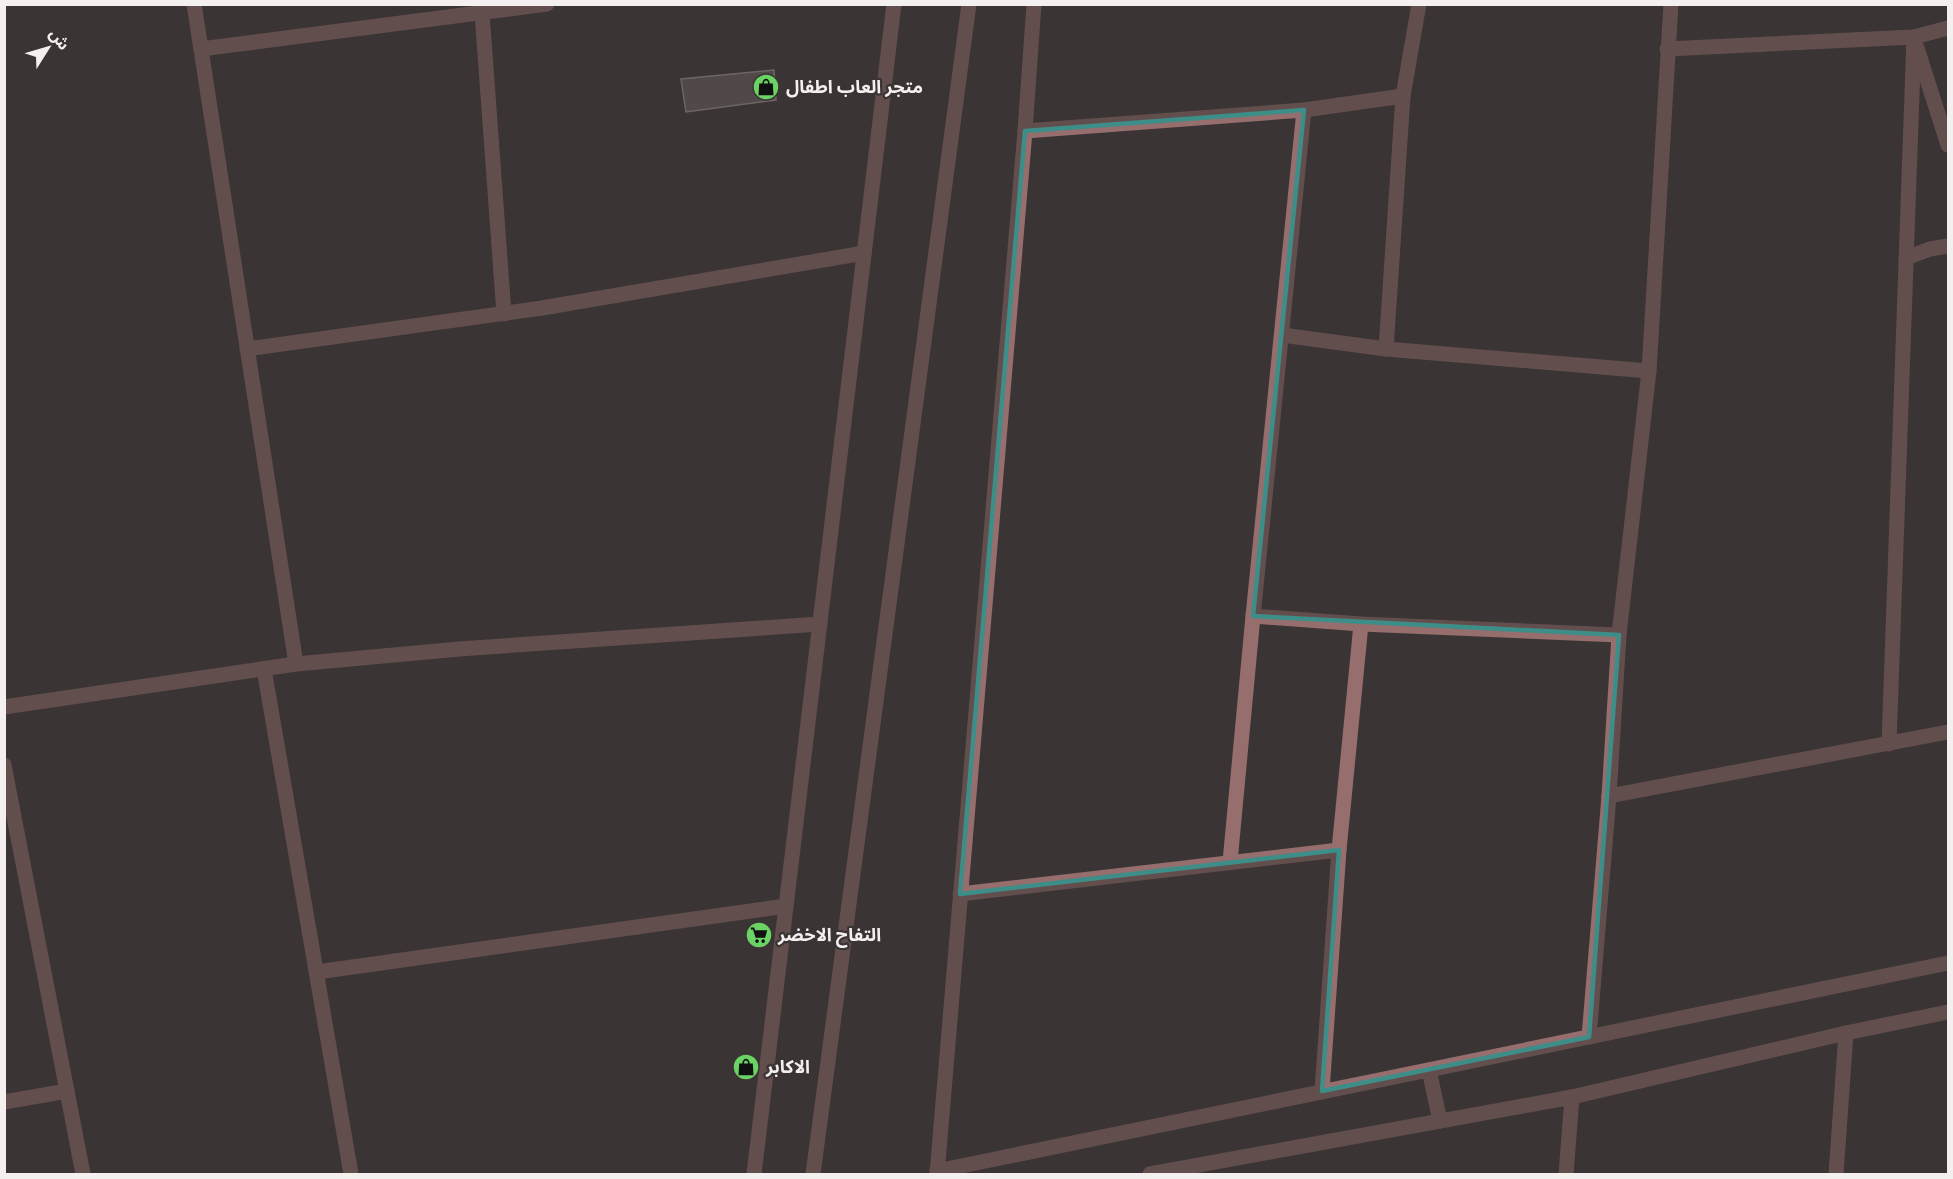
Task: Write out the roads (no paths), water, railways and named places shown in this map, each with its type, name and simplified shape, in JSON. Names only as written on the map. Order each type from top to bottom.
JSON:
[{"type":"street","points":[[194,4],[296,664]]},
{"type":"street","points":[[201,49],[547,4]]},
{"type":"street","points":[[754,1174],[894,4]]},
{"type":"street","points":[[813,1174],[969,4]]},
{"type":"street","points":[[1034,4],[937,1173],[1322,1091],[1948,963]]},
{"type":"street","points":[[1386,349],[1403,96],[1419,4]]},
{"type":"street","points":[[1589,1037],[1609,796],[1619,635],[1649,371],[1671,4]]},
{"type":"street","points":[[482,13],[504,314]]},
{"type":"street","points":[[1667,49],[1914,37],[1948,28]]},
{"type":"street","points":[[1914,37],[1948,145]]},
{"type":"street","points":[[1889,744],[1914,37]]},
{"type":"street","points":[[1025,131],[1304,110],[1403,96]]},
{"type":"street","points":[[1230,862],[1304,110]]},
{"type":"street","points":[[1906,258],[1930,249],[1948,246]]},
{"type":"street","points":[[248,349],[504,314],[864,253]]},
{"type":"street","points":[[1282,335],[1386,349],[1649,371]]},
{"type":"street","points":[[1253,615],[1361,624],[1619,635]]},
{"type":"street","points":[[4,707],[296,664],[459,648],[820,624]]},
{"type":"street","points":[[1322,1091],[1339,850],[1361,624]]},
{"type":"street","points":[[264,669],[351,1174]]},
{"type":"street","points":[[1609,796],[1948,732]]},
{"type":"street","points":[[4,765],[12,846],[67,1091],[83,1174]]},
{"type":"street","points":[[960,894],[1339,850]]},
{"type":"street","points":[[317,972],[786,906]]},
{"type":"street","points":[[1150,1174],[1572,1097],[1846,1033],[1948,1012]]},
{"type":"street","points":[[1836,1174],[1846,1033]]},
{"type":"street","points":[[1429,1070],[1440,1121]]},
{"type":"street","points":[[4,1102],[67,1091]]},
{"type":"street","points":[[1566,1174],[1572,1097]]},
{"type":"place","name":"متجر العاب اطفال","points":[[766,87]]},
{"type":"place","name":"التفاح الاخضر","points":[[759,935]]},
{"type":"place","name":"الاكابر","points":[[746,1067]]}]
